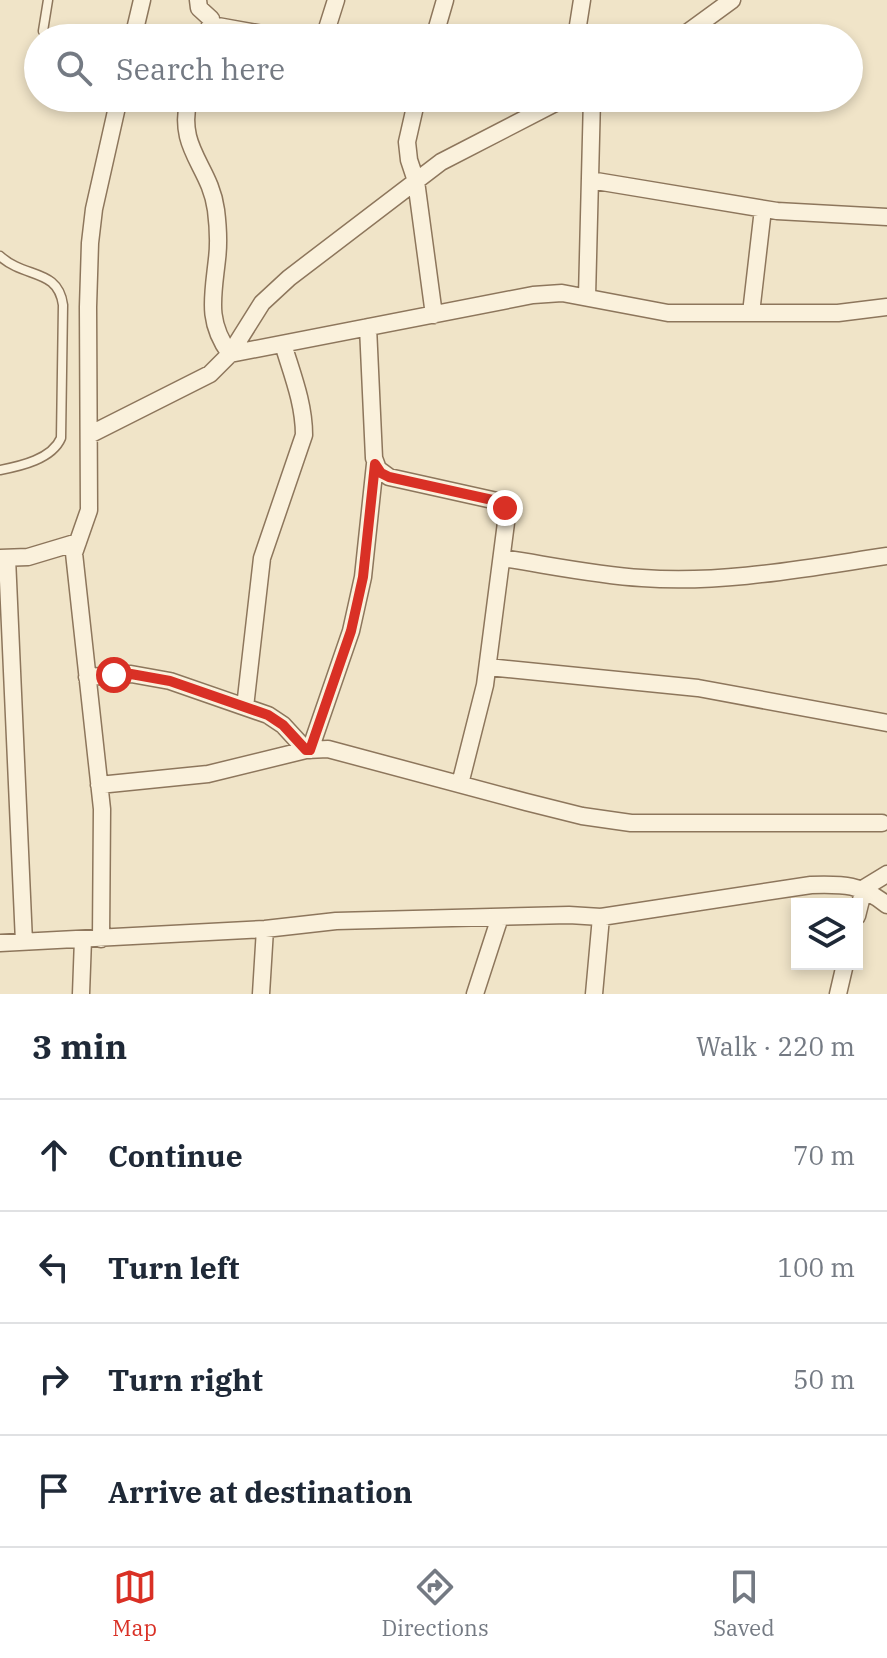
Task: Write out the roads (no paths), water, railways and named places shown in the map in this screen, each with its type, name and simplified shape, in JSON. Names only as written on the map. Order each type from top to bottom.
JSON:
[{"type":"street","points":[[136,24],[142,0]]},
{"type":"street","points":[[198,0],[199,8],[211,19],[211,24]]},
{"type":"street","points":[[328,24],[336,0]]},
{"type":"street","points":[[438,24],[445,0]]},
{"type":"street","points":[[578,24],[582,0]]},
{"type":"street","points":[[699,24],[732,0]]},
{"type":"street","points":[[101,939],[102,809],[75,562],[89,510],[90,243],[94,209],[116,112]]},
{"type":"street","points":[[187,112],[185,130],[190,149],[209,184],[215,204],[218,230],[213,319],[219,339],[230,354]]},
{"type":"street","points":[[414,112],[407,142],[416,181],[434,315]]},
{"type":"street","points":[[89,435],[210,374],[230,354],[262,303],[289,278],[441,162],[538,112]]},
{"type":"street","points":[[587,297],[592,112]]},
{"type":"street","points":[[590,180],[763,209],[887,217]]},
{"type":"street","points":[[751,313],[763,209]]},
{"type":"street","points":[[230,354],[533,295],[562,293],[668,313],[838,313],[887,307]]},
{"type":"street","points":[[308,750],[351,631],[363,577],[375,464],[368,327]]},
{"type":"street","points":[[245,707],[262,558],[304,435],[300,398],[283,344]]},
{"type":"street","points":[[375,464],[381,473],[389,477],[502,503],[507,515],[488,667],[460,784]]},
{"type":"street","points":[[24,942],[3,558],[28,557],[78,542]]},
{"type":"street","points":[[502,558],[641,578],[705,579],[758,575],[887,556]]},
{"type":"street","points":[[488,667],[698,688],[887,723]]},
{"type":"street","points":[[87,677],[149,676],[245,707],[268,715],[283,725],[308,750]]},
{"type":"street","points":[[99,785],[208,774],[308,750],[328,749],[582,816],[631,823],[885,825],[887,806]]},
{"type":"street","points":[[862,898],[864,888],[887,874]]},
{"type":"street","points":[[0,943],[265,929],[336,921],[601,917],[811,885],[839,884],[864,888],[887,905]]},
{"type":"street","points":[[475,994],[500,917]]},
{"type":"street","points":[[594,994],[601,917]]},
{"type":"street","points":[[261,994],[265,929]]},
{"type":"street","points":[[81,994],[83,939]]},
{"type":"street","points":[[838,994],[844,970]]},
{"type":"lane","points":[[44,24],[48,0]]},
{"type":"lane","points":[[0,256],[17,270],[56,283],[63,305],[61,438],[48,455],[0,470]]}]
